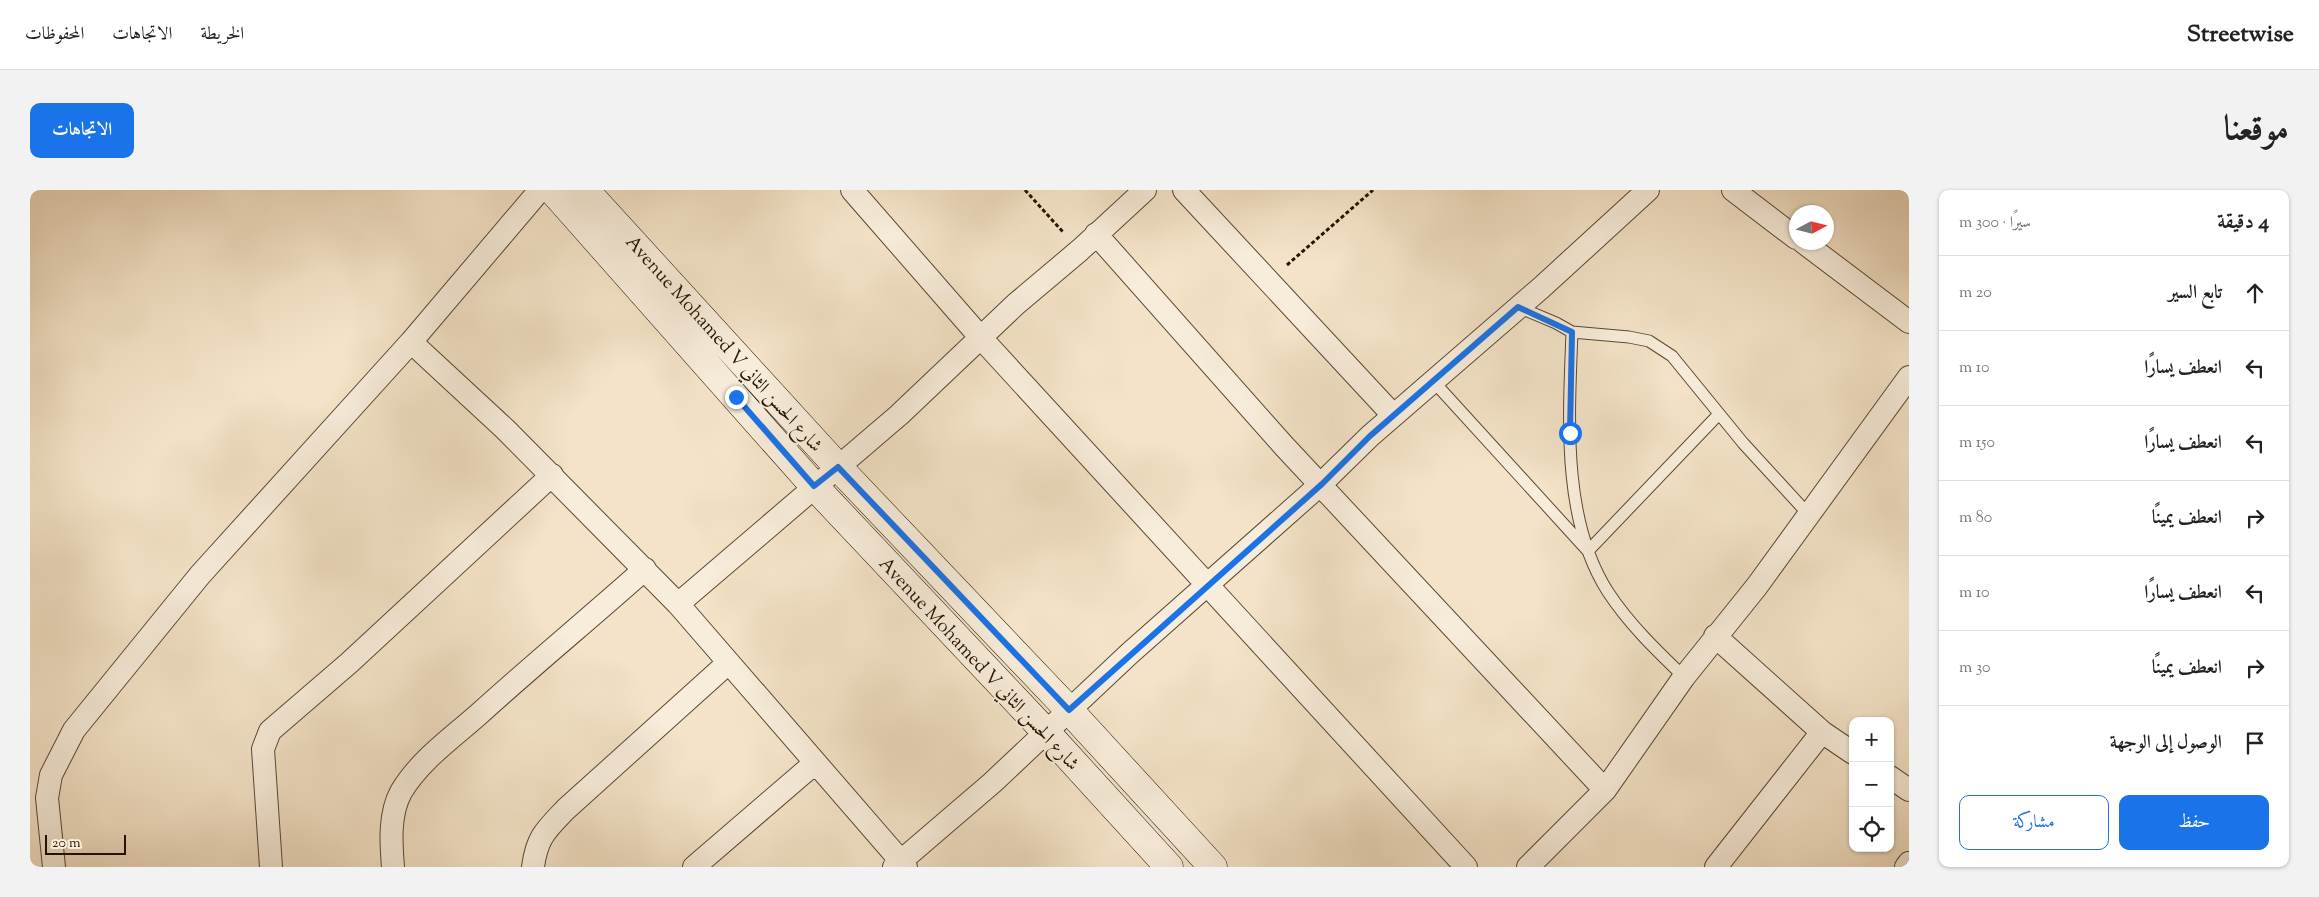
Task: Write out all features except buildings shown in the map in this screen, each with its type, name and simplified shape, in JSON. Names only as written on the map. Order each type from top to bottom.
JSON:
[{"type":"main road","name":"Avenue Mohamed V شارع الحسن الثاني","points":[[552,190],[814,486],[1045,730],[1169,867]]},
{"type":"main road","name":"Avenue Mohamed V شارع الحسن الثاني","points":[[585,190],[838,467],[1069,710],[1213,867]]},
{"type":"street","points":[[54,867],[47,798],[50,775],[74,730],[200,575],[411,342],[540,190]]},
{"type":"street","points":[[852,190],[981,338],[1466,867]]},
{"type":"street","points":[[678,604],[899,415],[1016,304],[1080,250],[1145,190]]},
{"type":"street","points":[[1184,190],[1393,415]]},
{"type":"street","points":[[411,342],[552,475],[678,604],[900,865],[999,776],[1045,730],[1322,484],[1393,415],[1434,382],[1648,190]]},
{"type":"street","points":[[1733,190],[1789,233]]},
{"type":"street","points":[[1096,234],[1151,298],[1605,790]]},
{"type":"street","points":[[1814,250],[1909,322]]},
{"type":"street","points":[[1528,867],[1605,790],[1684,677],[1757,586],[1909,377]]},
{"type":"street","points":[[271,867],[263,756],[265,741],[270,731],[349,663],[552,475]]},
{"type":"street","points":[[393,867],[392,831],[394,812],[401,793],[412,778],[430,757],[645,569]]},
{"type":"street","points":[[1715,636],[1822,732],[1849,750]]},
{"type":"street","points":[[532,867],[535,847],[544,832],[728,663]]},
{"type":"street","points":[[1716,867],[1822,732]]},
{"type":"street","points":[[694,867],[815,763]]},
{"type":"street","points":[[1894,780],[1909,790]]},
{"type":"street","points":[[1906,867],[1909,863]]},
{"type":"lane","points":[[1518,307],[1572,332],[1630,337],[1658,345],[1672,356],[1777,482],[1809,515]]},
{"type":"lane","points":[[1572,332],[1570,417],[1573,479],[1579,519],[1588,551],[1607,590],[1624,614],[1647,642],[1684,677]]},
{"type":"lane","points":[[1434,382],[1588,551]]},
{"type":"lane","points":[[1588,551],[1719,414]]},
{"type":"path","points":[[1025,190],[1080,250]]},
{"type":"path","points":[[1269,281],[1373,190]]},
{"type":"route","points":[[736,397],[814,486],[838,467],[1069,710],[1129,654],[1322,484],[1393,415],[1434,382],[1518,307],[1572,332],[1570,433]]}]
